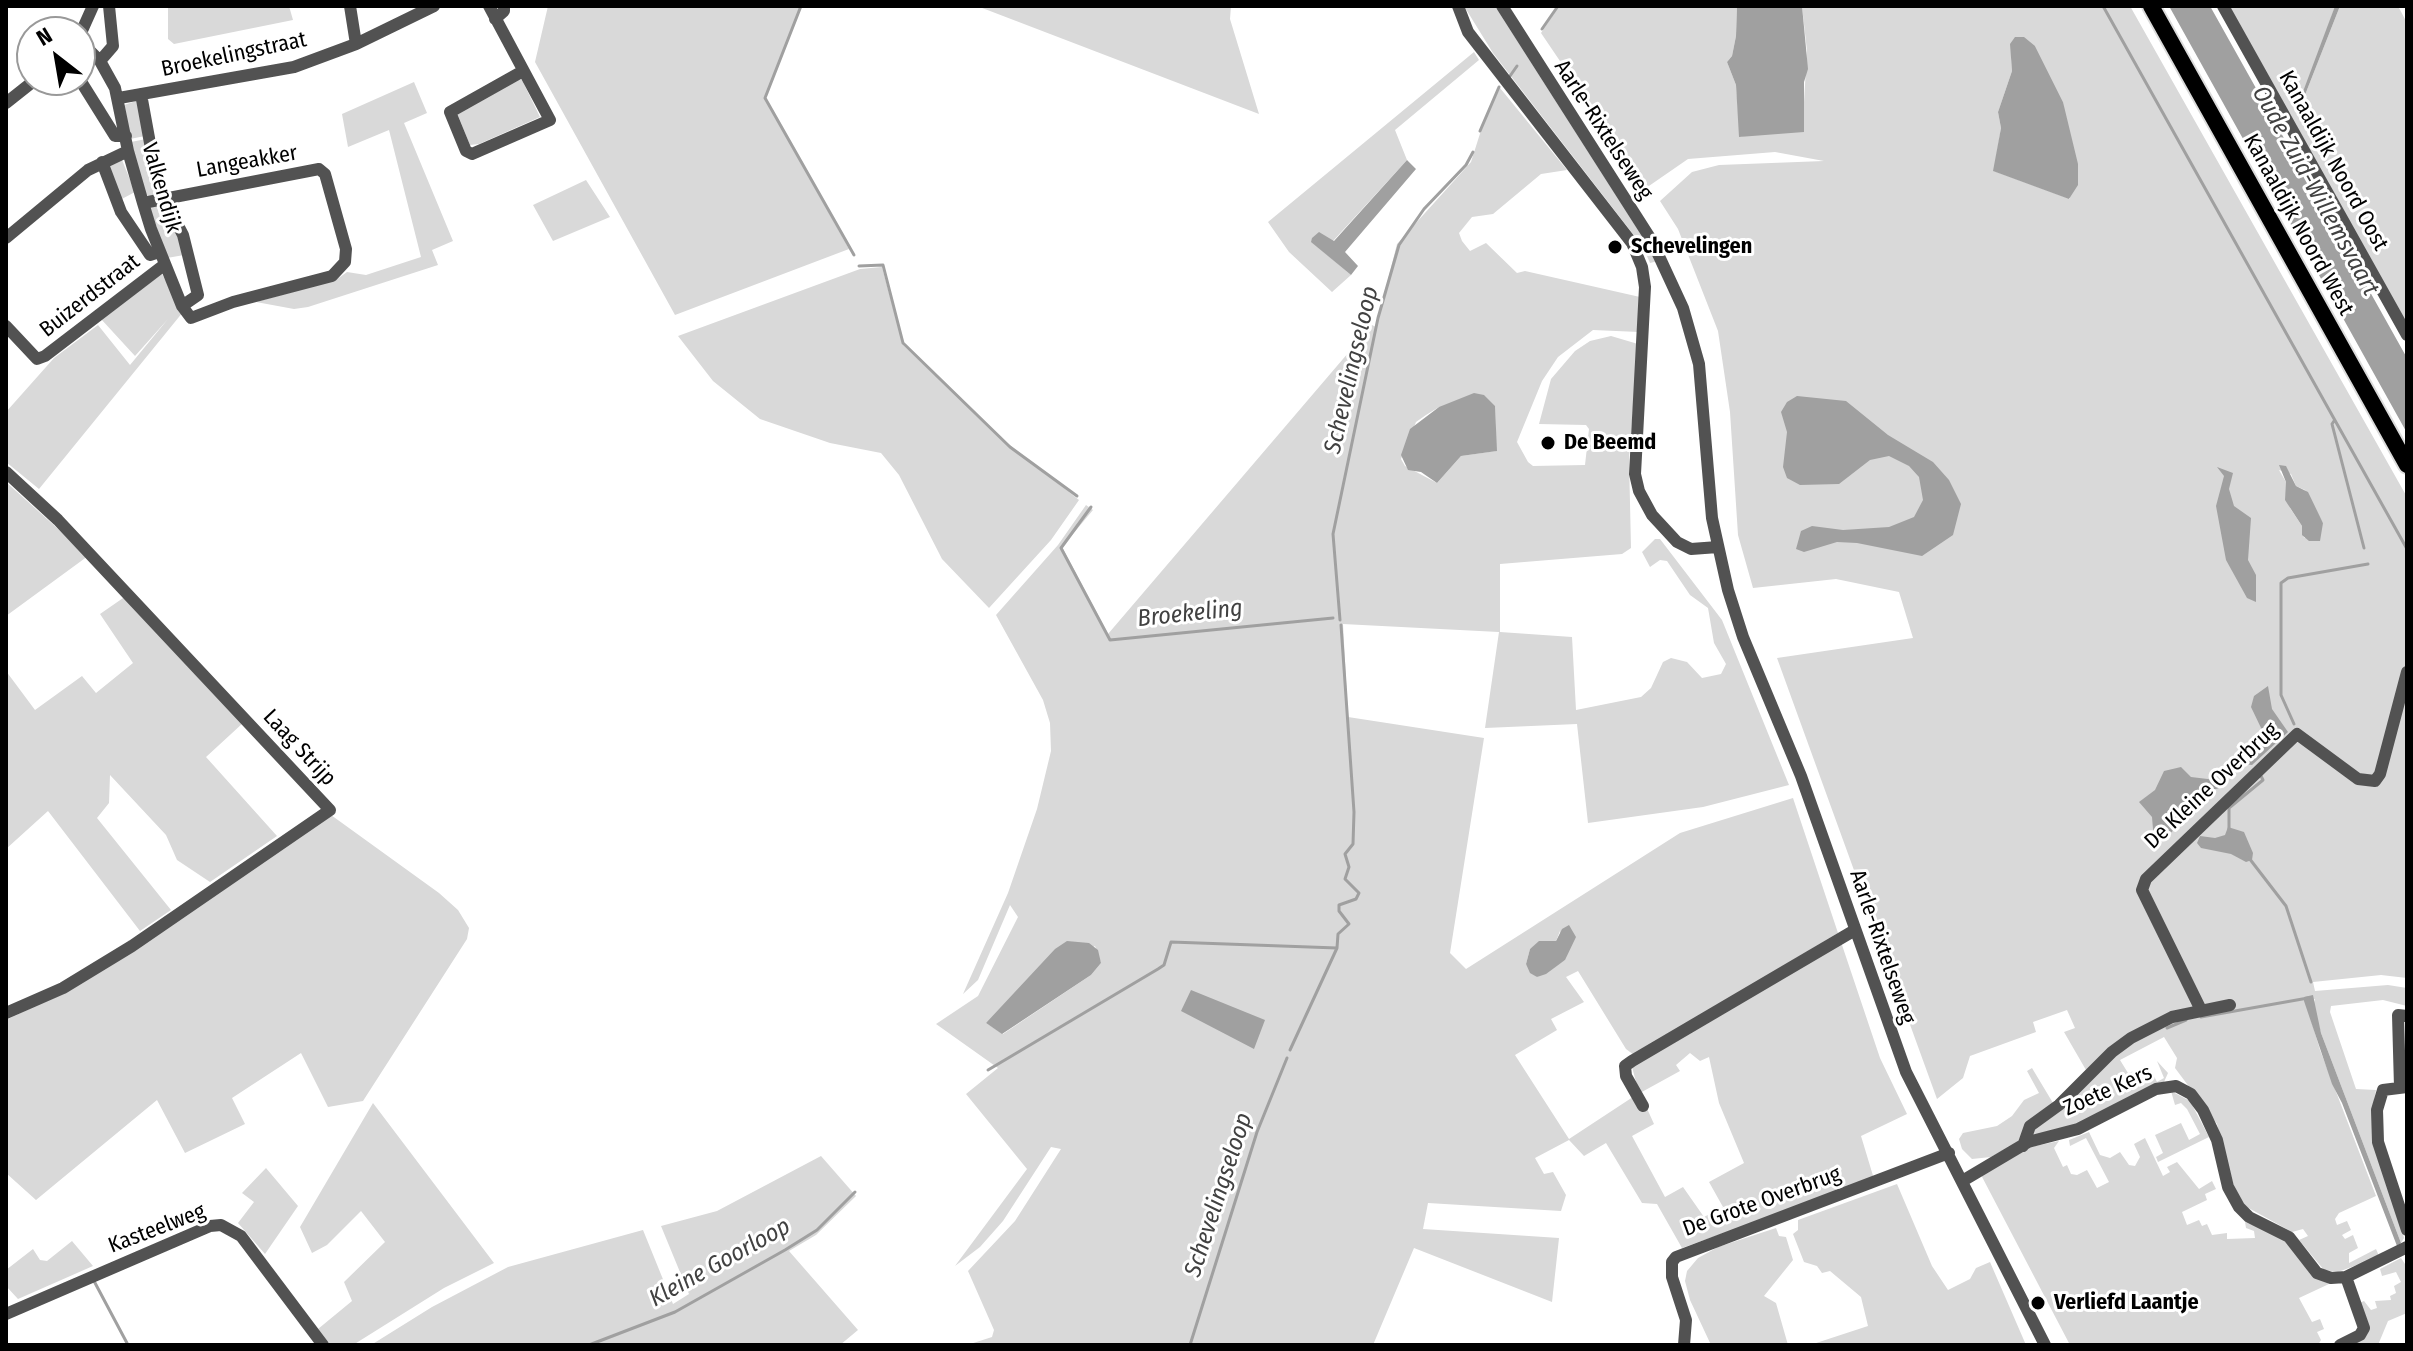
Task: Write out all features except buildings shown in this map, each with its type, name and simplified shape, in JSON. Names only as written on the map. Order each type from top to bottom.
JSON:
[{"type":"main road","name":"Kanaaldijk Noord West","points":[[2151,6],[2407,465]]},
{"type":"street","points":[[100,61],[113,46],[109,6]]},
{"type":"street","points":[[350,6],[356,44]]},
{"type":"street","name":"Broekelingstraat","points":[[119,98],[294,67],[356,44],[434,6]]},
{"type":"street","points":[[489,6],[550,120],[472,154],[466,151],[450,112],[523,71]]},
{"type":"street","points":[[495,19],[504,6]]},
{"type":"street","name":"Aarle-Rixtelseweg","points":[[1458,6],[1468,32],[1505,83],[1632,243],[1645,287],[1635,474],[1639,491],[1652,515],[1677,542],[1691,549],[1718,547]]},
{"type":"street","name":"Aarle-Rixtelseweg","points":[[1502,6],[1652,241],[1683,308],[1699,364],[1718,547],[1743,637],[1801,776],[1906,1072],[1964,1180],[2045,1345]]},
{"type":"street","name":"Kanaaldijk Noord Oost","points":[[2223,6],[2407,335]]},
{"type":"street","name":"Valkendijk","points":[[96,57],[119,98],[128,151],[143,203],[182,307],[198,295],[183,235],[162,198],[141,94]]},
{"type":"street","name":"Valkendijk","points":[[90,96],[115,136],[126,136]]},
{"type":"street","points":[[6,238],[102,162],[128,151]]},
{"type":"street","name":"Valkendijk","points":[[102,162],[121,212],[150,255],[162,258]]},
{"type":"street","name":"Langeakker","points":[[143,203],[319,169],[325,174],[346,249],[345,262],[332,276],[233,302],[196,320],[182,307]]},
{"type":"street","name":"Buizerdstraat","points":[[6,326],[37,359],[74,337],[162,258]]},
{"type":"street","name":"Laag Strijp","points":[[6,472],[58,520],[330,810],[132,946],[63,988],[6,1013]]},
{"type":"street","name":"De Kleine Overbrug","points":[[2201,1010],[2142,890],[2146,879],[2297,734],[2358,779],[2375,781],[2380,774],[2407,672]]},
{"type":"street","points":[[1643,1106],[1626,1076],[1625,1066],[1855,930]]},
{"type":"street","points":[[2023,1146],[2030,1126],[2059,1105],[2112,1052],[2172,1017],[2230,1005]]},
{"type":"street","points":[[2407,1016],[2398,1015],[2403,1087],[2389,1088],[2380,1095],[2377,1125],[2378,1142],[2407,1230]]},
{"type":"street","name":"Zoete Kers","points":[[1964,1180],[2041,1137],[2086,1126],[2163,1086],[2184,1089],[2201,1105],[2213,1129],[2228,1187],[2239,1207],[2249,1217],[2289,1237],[2317,1273],[2331,1278],[2346,1277]]},
{"type":"street","name":"De Grote Overbrug","points":[[1684,1345],[1686,1320],[1672,1277],[1672,1262],[1676,1257],[1949,1153]]},
{"type":"street","name":"Kasteelweg","points":[[6,1314],[210,1226],[221,1225],[241,1236],[323,1345]]},
{"type":"street","points":[[2340,1345],[2360,1335],[2364,1328],[2346,1277],[2407,1247]]},
{"type":"shaded area","points":[[168,6],[289,6],[293,20],[174,44],[168,39]]},
{"type":"shaded area","points":[[548,6],[801,6],[765,98],[849,249],[675,315],[535,62]]},
{"type":"shaded area","points":[[977,6],[1231,6],[1230,19],[1259,114]]},
{"type":"shaded area","points":[[1464,6],[1495,6],[1658,261],[1650,263],[1643,247],[1493,53]]},
{"type":"shaded area","points":[[1559,6],[1737,6],[1736,36],[1732,56],[1727,62],[1736,85],[1740,137],[1752,134],[1804,102],[1807,51],[1802,6],[2130,6],[2407,497],[2407,978],[2381,975],[2313,982],[2315,991],[2388,985],[2407,988],[2407,1006],[2383,1000],[2331,1006],[2330,1012],[2356,1089],[2376,1090],[2374,1100],[2404,1238],[2401,1243],[2321,1033],[2313,1006],[2315,999],[2306,1003],[2320,1050],[2376,1196],[2339,1213],[2335,1219],[2337,1225],[2347,1221],[2351,1230],[2342,1235],[2345,1239],[2353,1235],[2358,1248],[2349,1253],[2349,1263],[2376,1249],[2379,1256],[2365,1262],[2338,1272],[2324,1270],[2299,1240],[2308,1236],[2303,1229],[2292,1232],[2245,1206],[2234,1187],[2217,1124],[2175,1068],[2177,1058],[2164,1037],[2120,1060],[2128,1073],[2143,1068],[2147,1078],[2154,1076],[2157,1082],[2164,1078],[2157,1061],[2168,1073],[2164,1082],[2079,1124],[2027,1137],[1991,1157],[1972,1159],[1962,1149],[1959,1139],[1963,1133],[1997,1126],[2012,1116],[2024,1100],[2039,1093],[2027,1071],[2032,1068],[2053,1103],[2086,1070],[2064,1032],[2075,1028],[2067,1010],[2033,1022],[2036,1032],[1970,1056],[1963,1078],[1937,1099],[1777,658],[1913,638],[1899,592],[1836,579],[1753,588],[1738,535],[1730,412],[1718,331],[1678,229],[1660,201],[1692,172],[1719,165],[1824,161],[1775,152],[1688,159],[1646,188],[1541,33]],"holes":[[[2035,46],[2063,102],[2070,199],[1994,171],[2001,128],[1998,112],[2012,71],[2011,53]],[[2279,470],[2291,474],[2296,486],[2305,490],[2323,523],[2304,538],[2302,526],[2290,508],[2286,482]]]},
{"type":"shaded area","points":[[1737,6],[1802,6],[1808,69],[1804,82],[1804,132],[1739,137],[1736,85],[1727,62],[1732,56],[1736,36]]},
{"type":"shaded area","points":[[2169,6],[2210,6],[2407,358],[2407,433]]},
{"type":"shaded area","points":[[2226,6],[2335,6],[2303,100],[2340,6],[2398,6],[2407,23],[2407,330]]},
{"type":"shaded area","points":[[2335,6],[2340,6],[2303,100],[2301,97]]},
{"type":"shaded area","points":[[2015,37],[2024,37],[2035,46],[2063,102],[2078,164],[2078,185],[2069,199],[1993,171],[2001,128],[1998,112],[2012,71],[2010,44]]},
{"type":"shaded area","points":[[1474,52],[1479,60],[1395,130],[1407,160],[1333,241],[1312,242],[1351,275],[1332,292],[1289,252],[1268,222]]},
{"type":"shaded area","points":[[518,79],[522,80],[540,117],[479,144],[470,145],[457,113]]},
{"type":"shaded area","points":[[414,82],[427,113],[404,123],[453,241],[432,250],[438,265],[308,307],[294,309],[256,302],[336,280],[347,272],[366,275],[421,257],[389,130],[348,147],[342,114]]},
{"type":"shaded area","points":[[1500,88],[1567,170],[1541,174],[1493,214],[1472,217],[1459,233],[1470,251],[1486,243],[1517,273],[1525,271],[1640,297],[1639,332],[1593,330],[1558,357],[1542,381],[1517,442],[1533,466],[1585,465],[1589,429],[1586,425],[1539,424],[1551,379],[1575,351],[1590,341],[1611,336],[1638,344],[1629,458],[1631,548],[1622,554],[1500,564],[1500,632],[1572,637],[1576,710],[1641,697],[1651,688],[1663,662],[1671,658],[1687,662],[1702,678],[1721,674],[1726,664],[1714,643],[1708,608],[1690,595],[1667,561],[1660,560],[1650,567],[1642,552],[1655,539],[1660,539],[1722,620],[1789,785],[1703,807],[1588,823],[1577,724],[1485,728],[1499,632],[1343,624],[1348,717],[1484,738],[1450,953],[1466,969],[1680,833],[1793,798],[1838,933],[1634,1055],[1626,1049],[1578,971],[1566,977],[1584,1002],[1551,1019],[1557,1030],[1515,1055],[1569,1139],[1639,1093],[1632,1067],[1841,942],[1880,1058],[1907,1114],[1861,1136],[1874,1179],[1682,1248],[1657,1204],[1642,1203],[1606,1143],[1584,1156],[1569,1140],[1535,1158],[1544,1174],[1553,1172],[1566,1195],[1561,1211],[1428,1203],[1423,1229],[1559,1238],[1552,1302],[1414,1248],[1373,1345],[967,1345],[992,1337],[994,1330],[968,1271],[1015,1221],[1061,1149],[1051,1147],[1003,1221],[980,1247],[955,1266],[1027,1169],[966,1094],[998,1068],[936,1024],[978,996],[1018,917],[1010,905],[978,980],[963,994],[1008,893],[1037,809],[1051,751],[1050,723],[1043,700],[996,615],[1058,545],[1086,505],[1093,510],[1062,547],[1108,634],[1372,325],[1376,327],[1397,244],[1471,162],[1484,121]],"holes":[[[1495,406],[1496,451],[1461,456],[1437,483],[1405,466],[1401,459],[1416,422],[1439,407]],[[1560,931],[1565,960],[1537,977],[1526,964],[1530,949],[1543,941],[1556,941]],[[1095,946],[1101,963],[1091,975],[1003,1034],[986,1023]],[[1690,1053],[1700,1061],[1709,1057],[1719,1103],[1744,1163],[1709,1182],[1723,1207],[1704,1217],[1683,1187],[1665,1197],[1632,1136],[1654,1124],[1640,1093],[1680,1071],[1676,1065]]]},
{"type":"shaded area","points":[[139,100],[145,136],[130,139],[124,105]]},
{"type":"shaded area","points":[[146,139],[155,195],[149,196],[145,194],[131,142]]},
{"type":"shaded area","points":[[122,160],[135,192],[118,201],[107,165]]},
{"type":"shaded area","points":[[1407,160],[1416,169],[1345,252],[1358,266],[1351,275],[1311,242],[1312,238],[1319,232],[1334,241]]},
{"type":"shaded area","points":[[586,180],[610,217],[553,241],[533,205]]},
{"type":"shaded area","points":[[160,202],[178,231],[184,255],[167,258],[150,208]]},
{"type":"shaded area","points":[[882,267],[903,345],[1006,442],[1079,500],[1051,540],[989,608],[942,559],[899,475],[881,453],[830,443],[760,419],[713,381],[678,336],[860,269]]},
{"type":"shaded area","points":[[162,274],[183,312],[39,489],[6,462],[6,412],[54,358],[98,325],[130,365],[168,319],[135,356],[101,319]]},
{"type":"shaded area","points":[[1474,393],[1484,395],[1495,406],[1497,451],[1461,456],[1437,483],[1421,472],[1408,470],[1401,455],[1410,429],[1439,407]]},
{"type":"shaded area","points":[[1797,396],[1846,401],[1888,435],[1933,462],[1949,480],[1961,504],[1953,535],[1922,556],[1857,543],[1837,542],[1804,552],[1796,549],[1801,531],[1812,526],[1843,530],[1889,527],[1914,517],[1923,500],[1919,477],[1909,466],[1889,456],[1870,460],[1839,484],[1800,485],[1787,478],[1783,467],[1787,432],[1781,412],[1787,402]]},
{"type":"shaded area","points":[[2279,465],[2286,466],[2296,486],[2308,492],[2323,523],[2320,541],[2309,541],[2302,535],[2302,526],[2285,500],[2286,482]]},
{"type":"shaded area","points":[[2217,467],[2233,473],[2229,489],[2234,506],[2251,518],[2248,560],[2256,575],[2256,602],[2247,598],[2226,560],[2216,506],[2224,476]]},
{"type":"shaded area","points":[[6,482],[88,556],[6,616]]},
{"type":"shaded area","points":[[126,596],[243,723],[206,757],[277,836],[210,882],[177,860],[166,835],[110,775],[109,803],[97,818],[171,910],[140,931],[48,811],[6,849],[6,671],[35,710],[82,676],[96,693],[133,663],[100,614]]},
{"type":"shaded area","points":[[2268,686],[2272,709],[2288,732],[2252,765],[2243,764],[2262,730],[2251,707],[2254,696]]},
{"type":"shaded area","points":[[2181,767],[2191,777],[2216,780],[2219,788],[2195,796],[2196,809],[2161,842],[2153,829],[2152,817],[2139,802],[2155,790],[2164,771]]},
{"type":"shaded area","points":[[331,815],[439,893],[458,910],[469,928],[467,939],[363,1101],[328,1107],[301,1053],[232,1098],[245,1124],[185,1153],[157,1100],[36,1200],[6,1173],[6,1020],[56,996]]},
{"type":"shaded area","points":[[2228,827],[2244,832],[2253,853],[2252,860],[2246,862],[2231,854],[2201,848],[2197,843],[2200,836],[2215,838],[2225,835]]},
{"type":"shaded area","points":[[1569,925],[1576,937],[1565,960],[1546,974],[1537,977],[1530,973],[1526,964],[1530,949],[1539,941],[1556,941],[1562,929]]},
{"type":"shaded area","points":[[1067,941],[1089,943],[1098,950],[1101,963],[1091,975],[1002,1034],[986,1023],[1055,949]]},
{"type":"shaded area","points":[[1191,990],[1265,1020],[1254,1049],[1181,1011]]},
{"type":"shaded area","points":[[2313,995],[2321,1033],[2401,1243],[2397,1246],[2332,1084],[2304,1001],[2304,997]]},
{"type":"shaded area","points":[[2171,1091],[2190,1101],[2209,1137],[2158,1162],[2156,1157],[2163,1153],[2155,1135],[2181,1123],[2189,1140],[2200,1134],[2187,1109],[2181,1103],[2175,1105]]},
{"type":"shaded area","points":[[373,1103],[494,1263],[444,1288],[353,1345],[329,1345],[318,1329],[352,1301],[344,1282],[385,1242],[361,1211],[327,1245],[312,1253],[300,1227]]},
{"type":"shaded area","points":[[2089,1132],[2100,1155],[2110,1158],[2120,1152],[2129,1165],[2135,1166],[2140,1157],[2134,1144],[2145,1138],[2163,1176],[2170,1172],[2167,1167],[2177,1162],[2199,1189],[2212,1181],[2216,1189],[2205,1194],[2207,1200],[2182,1212],[2187,1225],[2199,1220],[2202,1226],[2207,1224],[2212,1235],[2227,1233],[2227,1239],[2255,1238],[2254,1231],[2246,1228],[2245,1222],[2276,1234],[2287,1243],[2311,1275],[2329,1284],[2299,1298],[2312,1322],[2320,1319],[2324,1329],[2317,1332],[2321,1340],[2318,1345],[2070,1345],[1980,1173],[2021,1149],[2059,1141],[2054,1148],[2063,1167],[2067,1165],[2071,1174],[2077,1175],[2087,1170],[2097,1188],[2109,1182],[2086,1138],[2070,1146],[2069,1140]]},
{"type":"shaded area","points":[[821,1156],[856,1196],[816,1235],[789,1251],[858,1330],[840,1345],[371,1345],[432,1307],[508,1267],[643,1230],[673,1304],[689,1294],[661,1226],[717,1211]]},
{"type":"shaded area","points":[[266,1168],[298,1206],[265,1254],[238,1223],[254,1202],[242,1193]]},
{"type":"shaded area","points":[[1897,1184],[1932,1266],[1948,1290],[1970,1279],[1976,1268],[1990,1262],[2026,1345],[1810,1345],[1868,1326],[1861,1297],[1830,1271],[1822,1273],[1817,1266],[1804,1262],[1793,1234],[1798,1230],[1798,1220]]},
{"type":"shaded area","points":[[1776,1228],[1779,1236],[1786,1237],[1793,1260],[1764,1296],[1776,1303],[1788,1345],[1711,1345],[1690,1300],[1685,1281],[1687,1271],[1698,1258],[1718,1247]]},
{"type":"shaded area","points":[[72,1241],[93,1266],[18,1299],[6,1286],[6,1270],[33,1249],[40,1260],[47,1261]]},
{"type":"shaded area","points":[[2401,1258],[2407,1267],[2407,1313],[2388,1321],[2378,1345],[2358,1345],[2359,1303],[2364,1301],[2371,1310],[2377,1308],[2375,1301],[2391,1300],[2390,1296],[2396,1293],[2394,1286],[2401,1282],[2396,1272],[2382,1276],[2380,1269]]},
{"type":"waterway","name":"Broekeling","points":[[801,6],[765,98],[854,255]]},
{"type":"waterway","name":"Schevelingseloop","points":[[1542,29],[1558,6]]},
{"type":"waterway","points":[[2103,6],[2407,549]]},
{"type":"waterway","name":"Schevelingseloop","points":[[1510,76],[1517,66]]},
{"type":"waterway","name":"Schevelingseloop","points":[[1480,131],[1499,87]]},
{"type":"waterway","name":"Schevelingseloop","points":[[1340,620],[1333,534],[1378,318],[1399,245],[1424,209],[1466,165],[1473,152]]},
{"type":"waterway","name":"Broekeling","points":[[859,266],[883,265],[903,343],[1010,447],[1077,496]]},
{"type":"waterway","points":[[2334,421],[2332,424],[2364,548]]},
{"type":"waterway","name":"Broekeling","points":[[1091,507],[1061,548],[1110,640],[1333,618]]},
{"type":"waterway","points":[[2294,724],[2281,695],[2281,583],[2288,578],[2368,564]]},
{"type":"waterway","name":"Schevelingseloop","points":[[1290,1050],[1337,948],[1338,934],[1349,924],[1339,911],[1339,905],[1356,899],[1359,893],[1345,879],[1349,867],[1345,854],[1353,844],[1354,812],[1341,625]]},
{"type":"waterway","points":[[2229,831],[2229,808],[2263,780],[2261,776]]},
{"type":"waterway","points":[[2249,858],[2286,906],[2311,982]]},
{"type":"waterway","points":[[988,1070],[1164,965],[1171,942],[1337,948]]},
{"type":"waterway","points":[[2201,1017],[2308,998]]},
{"type":"waterway","points":[[2167,1028],[2186,1020]]},
{"type":"waterway","name":"Schevelingseloop","points":[[1190,1345],[1257,1132],[1287,1058]]},
{"type":"waterway","name":"Kleine Goorloop","points":[[589,1345],[675,1312],[785,1250],[817,1230],[855,1192]]},
{"type":"waterway","points":[[94,1281],[128,1345]]},
{"type":"place","name":"Schevelingen","points":[[1615,247]]},
{"type":"place","name":"De Beemd","points":[[1548,443]]},
{"type":"place","name":"Verliefd Laantje","points":[[2038,1303]]},
{"type":"water label","name":"Oude Zuid-Willemsvaart","points":[[2315,191]]}]
